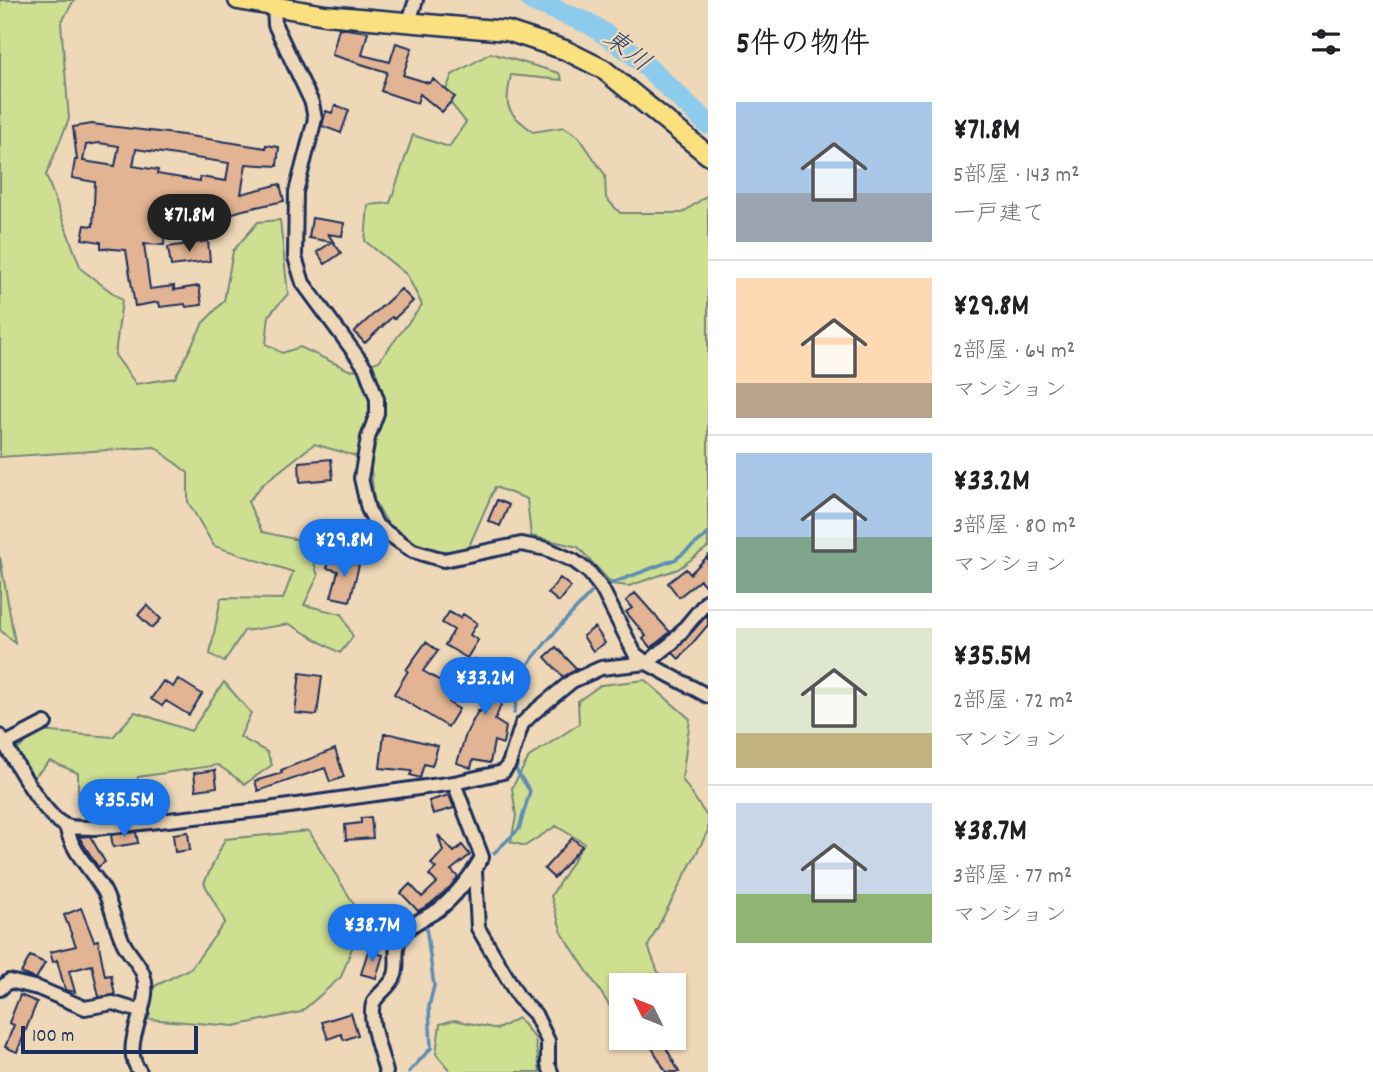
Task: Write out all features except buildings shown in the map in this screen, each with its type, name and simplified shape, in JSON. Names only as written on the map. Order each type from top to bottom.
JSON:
[{"type":"highway","points":[[238,0],[325,15],[507,31],[565,50],[603,69],[708,155]]},
{"type":"street","points":[[409,21],[416,0]]},
{"type":"street","points":[[274,7],[275,25],[312,103],[314,119],[296,192],[295,257],[303,284],[365,367],[377,399],[377,413],[368,438],[361,478],[368,509],[377,526],[413,551],[444,560],[521,544],[547,549],[574,561],[589,572],[602,589],[635,654],[708,696]]},
{"type":"street","points":[[45,723],[2,740],[35,794],[56,819],[66,826],[95,828],[454,783],[503,772],[509,764],[522,724],[572,681],[601,668],[647,663],[673,642],[708,600]]},
{"type":"street","points":[[386,1072],[371,1016],[372,1006],[396,973],[396,947],[401,935],[415,922],[440,909],[475,871],[482,857],[454,783]]},
{"type":"street","points":[[66,826],[71,844],[105,892],[123,944],[143,973],[146,989],[132,1048],[132,1061],[140,1072]]},
{"type":"street","points":[[475,871],[478,928],[520,998],[536,1014],[548,1041],[548,1064],[551,1072]]},
{"type":"street","points":[[0,989],[9,981],[38,988],[85,1008],[113,1003],[142,1012]]},
{"type":"green space","points":[[0,0],[74,0],[61,23],[69,119],[46,175],[81,269],[122,300],[115,355],[136,384],[175,378],[203,323],[224,301],[233,251],[258,222],[280,220],[288,294],[269,315],[266,344],[282,353],[300,347],[351,371],[379,361],[422,305],[407,275],[365,241],[368,205],[390,203],[413,135],[449,147],[466,122],[444,95],[452,75],[491,53],[559,73],[562,80],[511,75],[509,108],[517,119],[533,132],[564,127],[579,137],[605,175],[606,198],[620,213],[682,213],[708,195],[708,547],[678,569],[629,586],[612,584],[578,547],[531,536],[527,499],[495,487],[466,553],[425,549],[388,524],[374,501],[370,460],[314,444],[263,484],[248,502],[262,532],[308,542],[318,576],[304,605],[342,614],[353,637],[340,653],[289,624],[244,631],[224,662],[210,654],[221,598],[283,599],[293,572],[214,546],[188,502],[188,473],[155,447],[0,457]]},
{"type":"green space","points":[[0,557],[15,643],[0,630]]},
{"type":"green space","points":[[645,680],[690,719],[682,779],[708,818],[708,831],[648,946],[658,973],[609,973],[609,1005],[562,933],[551,896],[584,843],[556,826],[525,846],[511,842],[516,816],[512,788],[529,757],[579,724],[578,701],[601,685]]},
{"type":"green space","points":[[224,682],[251,713],[240,737],[267,752],[272,765],[245,784],[218,765],[138,777],[127,806],[92,809],[78,793],[78,773],[50,761],[34,777],[15,752],[38,731],[113,737],[135,712],[191,731]]},
{"type":"green space","points":[[309,831],[363,919],[341,977],[301,1012],[234,1026],[148,1019],[151,988],[191,968],[225,922],[204,883],[225,839]]},
{"type":"green space","points":[[518,1018],[535,1038],[540,1072],[451,1072],[436,1054],[440,1024],[454,1020],[498,1029]]},
{"type":"waterway","name":"東川","points":[[531,0],[590,24],[632,53],[708,124]]},
{"type":"waterway","points":[[610,584],[676,559],[708,534]]},
{"type":"waterway","points":[[514,713],[523,670],[591,593]]},
{"type":"waterway","points":[[494,853],[519,829],[530,791],[516,770],[521,746]]},
{"type":"waterway","points":[[409,1072],[431,1048],[429,1006],[434,986],[426,926],[448,911],[453,904]]}]
